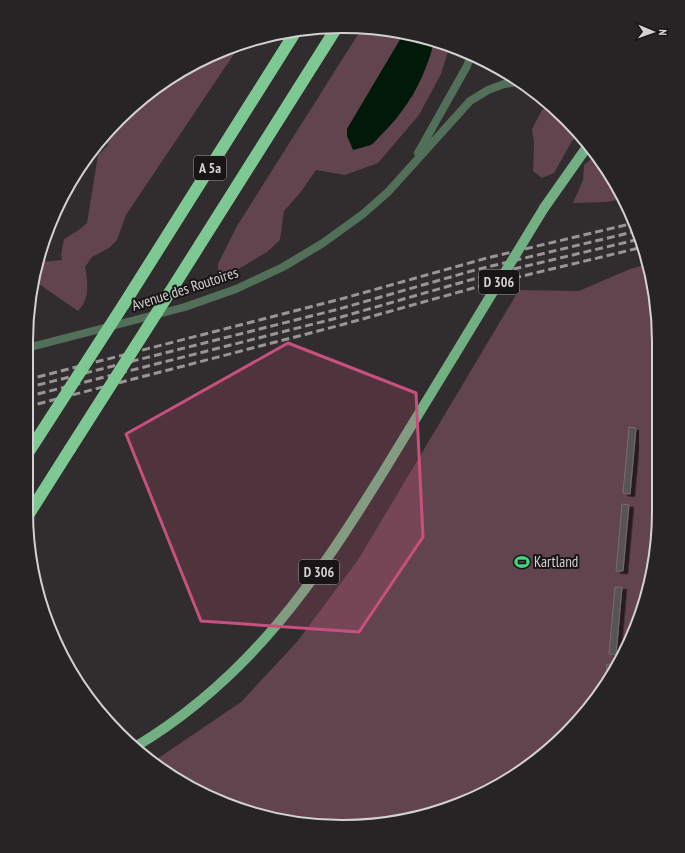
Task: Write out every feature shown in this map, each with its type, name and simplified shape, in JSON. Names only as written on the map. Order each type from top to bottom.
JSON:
[{"type":"highway","name":"A 5a","points":[[33,508],[333,33]]},
{"type":"highway","name":"A 5a","points":[[33,445],[292,38]]},
{"type":"main road","name":"D 306","points":[[139,744],[167,726],[244,663],[285,616],[325,563],[544,208],[584,149]]},
{"type":"street","name":"Avenue des Routoires","points":[[411,166],[469,61]]},
{"type":"street","name":"Avenue des Routoires","points":[[33,346],[185,307],[236,289],[284,266],[323,243],[363,214],[388,192],[470,101],[488,90],[511,83]]},
{"type":"highlighted area","points":[[288,343],[416,393],[423,537],[359,632],[201,621],[126,434]]},
{"type":"shaded area","points":[[358,34],[401,39],[347,129],[412,97],[422,77],[433,47],[448,52],[441,74],[419,115],[378,163],[345,175],[316,170],[300,193],[284,211],[280,240],[267,252],[227,276],[218,274],[218,264],[237,226]]},
{"type":"shaded area","points":[[401,39],[432,46],[421,79],[408,103],[377,140],[371,145],[353,150],[347,136],[347,129]]},
{"type":"shaded area","points":[[235,52],[126,215],[117,240],[109,248],[92,257],[85,267],[87,290],[85,301],[78,311],[39,284],[39,282],[44,262],[62,260],[61,255],[64,239],[87,223],[98,155],[108,145],[107,142],[110,138],[138,110],[154,97],[188,74]]},
{"type":"shaded area","points":[[545,109],[547,110],[575,138],[554,173],[542,178],[533,171],[534,143],[532,129],[542,110]]},
{"type":"shaded area","points":[[591,159],[611,188],[617,200],[573,203],[583,180],[584,165]]},
{"type":"shaded area","name":"Kartland","points":[[642,266],[646,282],[651,322],[652,510],[649,551],[646,571],[636,610],[620,647],[600,682],[575,715],[547,743],[531,756],[497,779],[442,804],[403,814],[383,817],[342,820],[322,819],[282,814],[262,809],[243,804],[206,788],[188,779],[158,759],[241,702],[296,643],[358,560],[519,290],[579,291],[630,269]]},
{"type":"building","points":[[629,427],[636,428],[630,494],[623,493]]},
{"type":"building","points":[[622,504],[629,505],[623,571],[616,571]]},
{"type":"building","points":[[615,587],[622,587],[616,655],[609,654]]},
{"type":"building","points":[[607,664],[611,664],[611,665],[607,672]]},
{"type":"railway","points":[[33,378],[341,299],[487,258],[628,224]]},
{"type":"railway","points":[[33,386],[339,309],[475,270],[632,232]]},
{"type":"railway","points":[[33,395],[341,317],[484,276],[635,240]]},
{"type":"railway","points":[[33,405],[341,325],[477,287],[637,248]]},
{"type":"place","name":"Kartland","points":[[522,562]]}]
